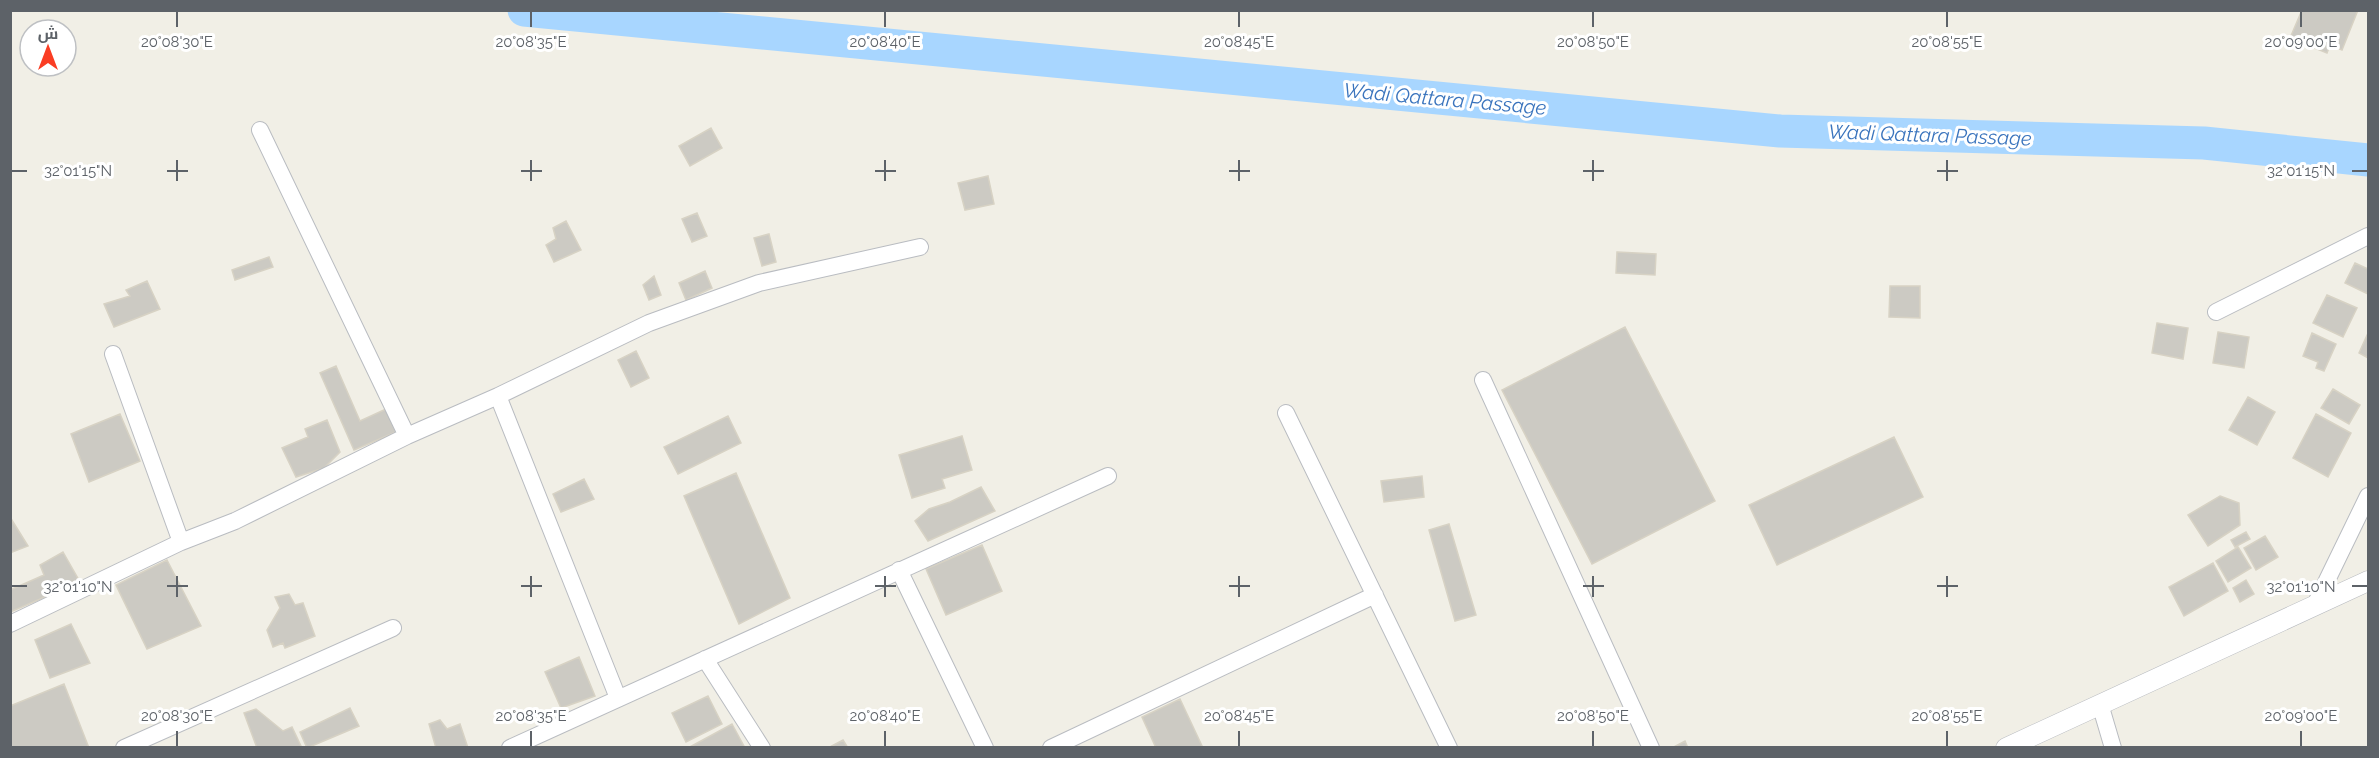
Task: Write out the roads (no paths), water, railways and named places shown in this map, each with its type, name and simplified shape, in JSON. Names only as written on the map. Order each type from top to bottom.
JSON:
[{"type":"street","points":[[260,130],[407,436]]},
{"type":"street","points":[[2217,312],[2368,236]]},
{"type":"street","points":[[10,624],[181,542],[235,521],[407,436],[498,396],[649,323],[759,283],[920,247]]},
{"type":"street","points":[[113,354],[181,542]]},
{"type":"street","points":[[1483,380],[1651,747]]},
{"type":"street","points":[[498,396],[618,698]]},
{"type":"street","points":[[1286,413],[1449,747]]},
{"type":"street","points":[[510,747],[1108,476]]},
{"type":"street","points":[[2315,605],[2368,496]]},
{"type":"street","points":[[899,570],[985,747]]},
{"type":"street","points":[[2006,747],[2368,581]]},
{"type":"street","points":[[1051,747],[1375,595]]},
{"type":"street","points":[[124,747],[393,628]]},
{"type":"street","points":[[705,659],[762,747]]},
{"type":"street","points":[[2100,704],[2113,747]]},
{"type":"waterway","name":"Wadi Qattara Passage","points":[[524,10],[1780,131],[2204,143],[2368,160]]}]
